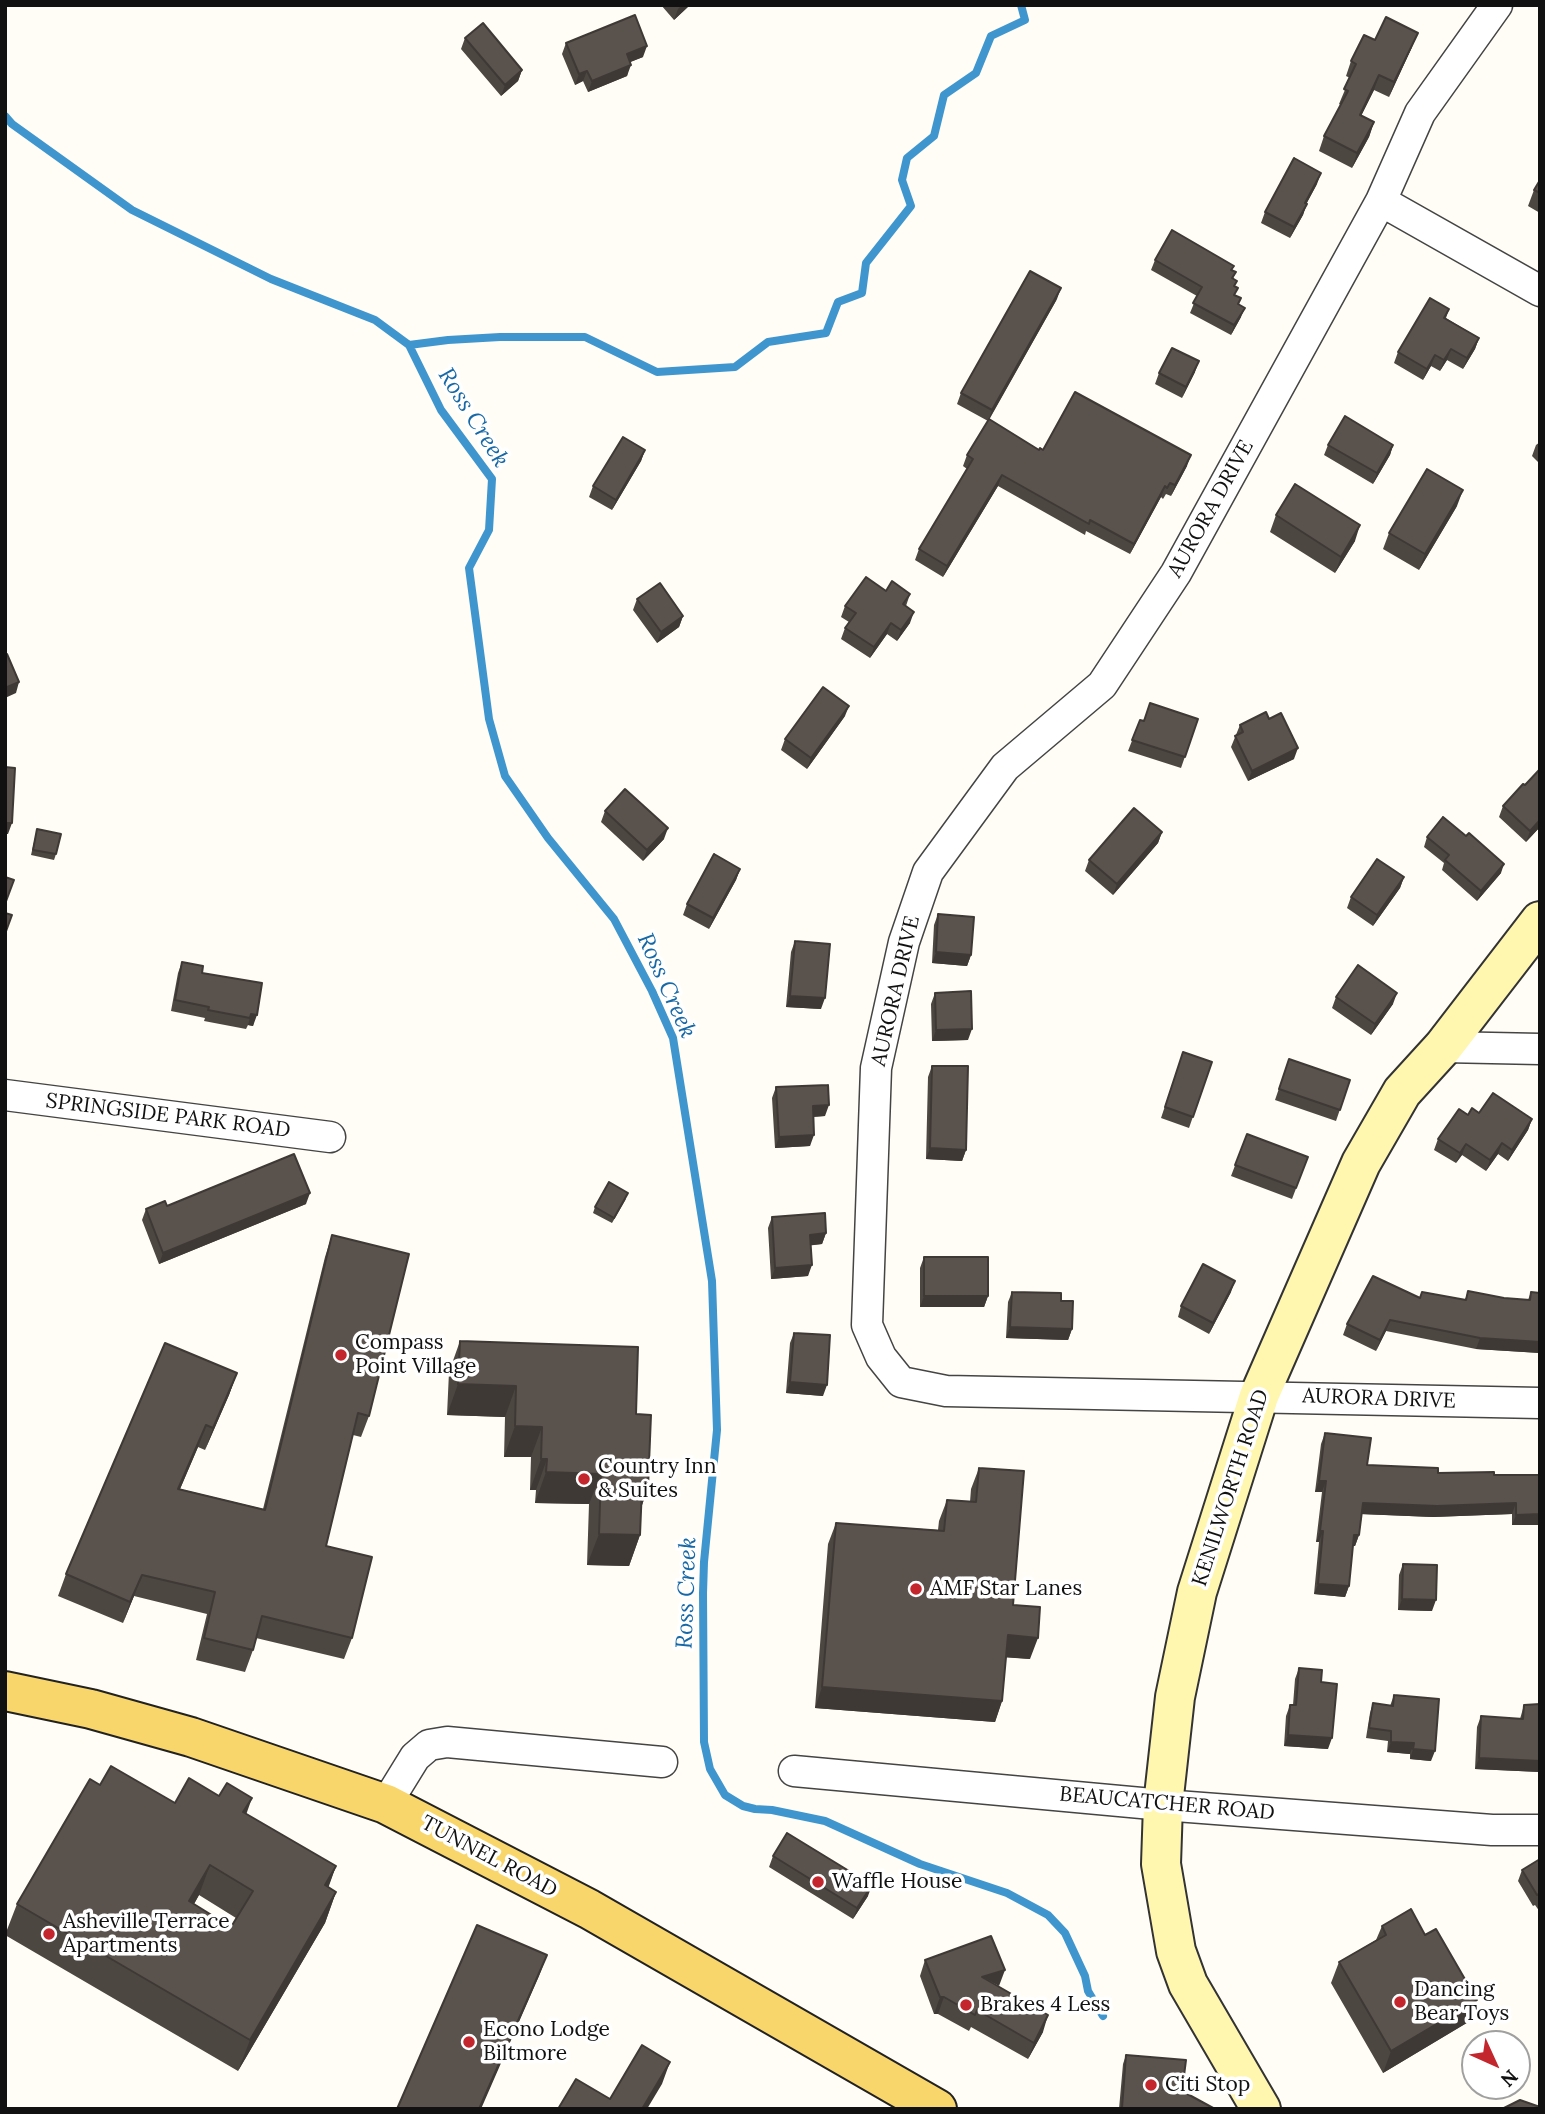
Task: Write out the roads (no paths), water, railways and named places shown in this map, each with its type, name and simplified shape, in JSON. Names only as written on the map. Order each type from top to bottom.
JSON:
[{"type":"main road","name":"TUNNEL ROAD","points":[[5,1691],[90,1709],[191,1737],[386,1804],[589,1909],[937,2109]]},
{"type":"street","name":"AURORA DRIVE","points":[[1497,5],[1420,113],[1381,201],[1176,573],[1102,685],[1005,767],[928,872],[904,942],[876,1068],[867,1325],[881,1357],[901,1381],[946,1391],[1259,1395],[1540,1403]]},
{"type":"street","points":[[1381,201],[1540,291]]},
{"type":"street","name":"KENILWORTH ROAD","points":[[1261,2109],[1188,1984],[1176,1951],[1161,1864],[1163,1805],[1175,1697],[1197,1592],[1259,1395],[1361,1163],[1402,1092],[1443,1047],[1540,921]]},
{"type":"street","points":[[1443,1047],[1540,1049]]},
{"type":"street","name":"SPRINGSIDE PARK ROAD","points":[[5,1095],[330,1137]]},
{"type":"street","points":[[386,1804],[415,1757],[429,1745],[447,1742],[662,1762]]},
{"type":"street","name":"BEAUCATCHER ROAD","points":[[794,1771],[1163,1805],[1492,1830],[1540,1830]]},
{"type":"waterway","points":[[409,345],[500,337],[585,337],[657,372],[735,367],[768,342],[826,333],[838,302],[862,293],[866,263],[911,206],[902,180],[907,158],[934,136],[944,95],[976,73],[991,36],[1025,20],[1021,5]]},
{"type":"waterway","name":"Ross Creek","points":[[5,116],[12,124],[132,210],[271,279],[375,320],[409,345],[441,410],[492,479],[489,530],[469,568],[489,719],[505,776],[548,838],[614,919],[673,1038],[712,1281],[717,1430],[703,1593],[704,1742],[710,1769],[725,1795],[743,1806],[825,1821],[920,1864],[1007,1893],[1048,1915],[1065,1933],[1085,1976],[1088,1991],[1103,2016]]},
{"type":"place","name":"Compass Point Village","points":[[341,1355]]},
{"type":"place","name":"Country Inn & Suites","points":[[584,1479]]},
{"type":"place","name":"AMF Star Lanes","points":[[916,1589]]},
{"type":"place","name":"Waffle House","points":[[818,1882]]},
{"type":"place","name":"Asheville Terrace Apartments","points":[[49,1934]]},
{"type":"place","name":"Dancing Bear Toys","points":[[1400,2002]]},
{"type":"place","name":"Brakes 4 Less","points":[[966,2005]]},
{"type":"place","name":"Econo Lodge Biltmore","points":[[469,2042]]},
{"type":"place","name":"Citi Stop","points":[[1151,2085]]}]
